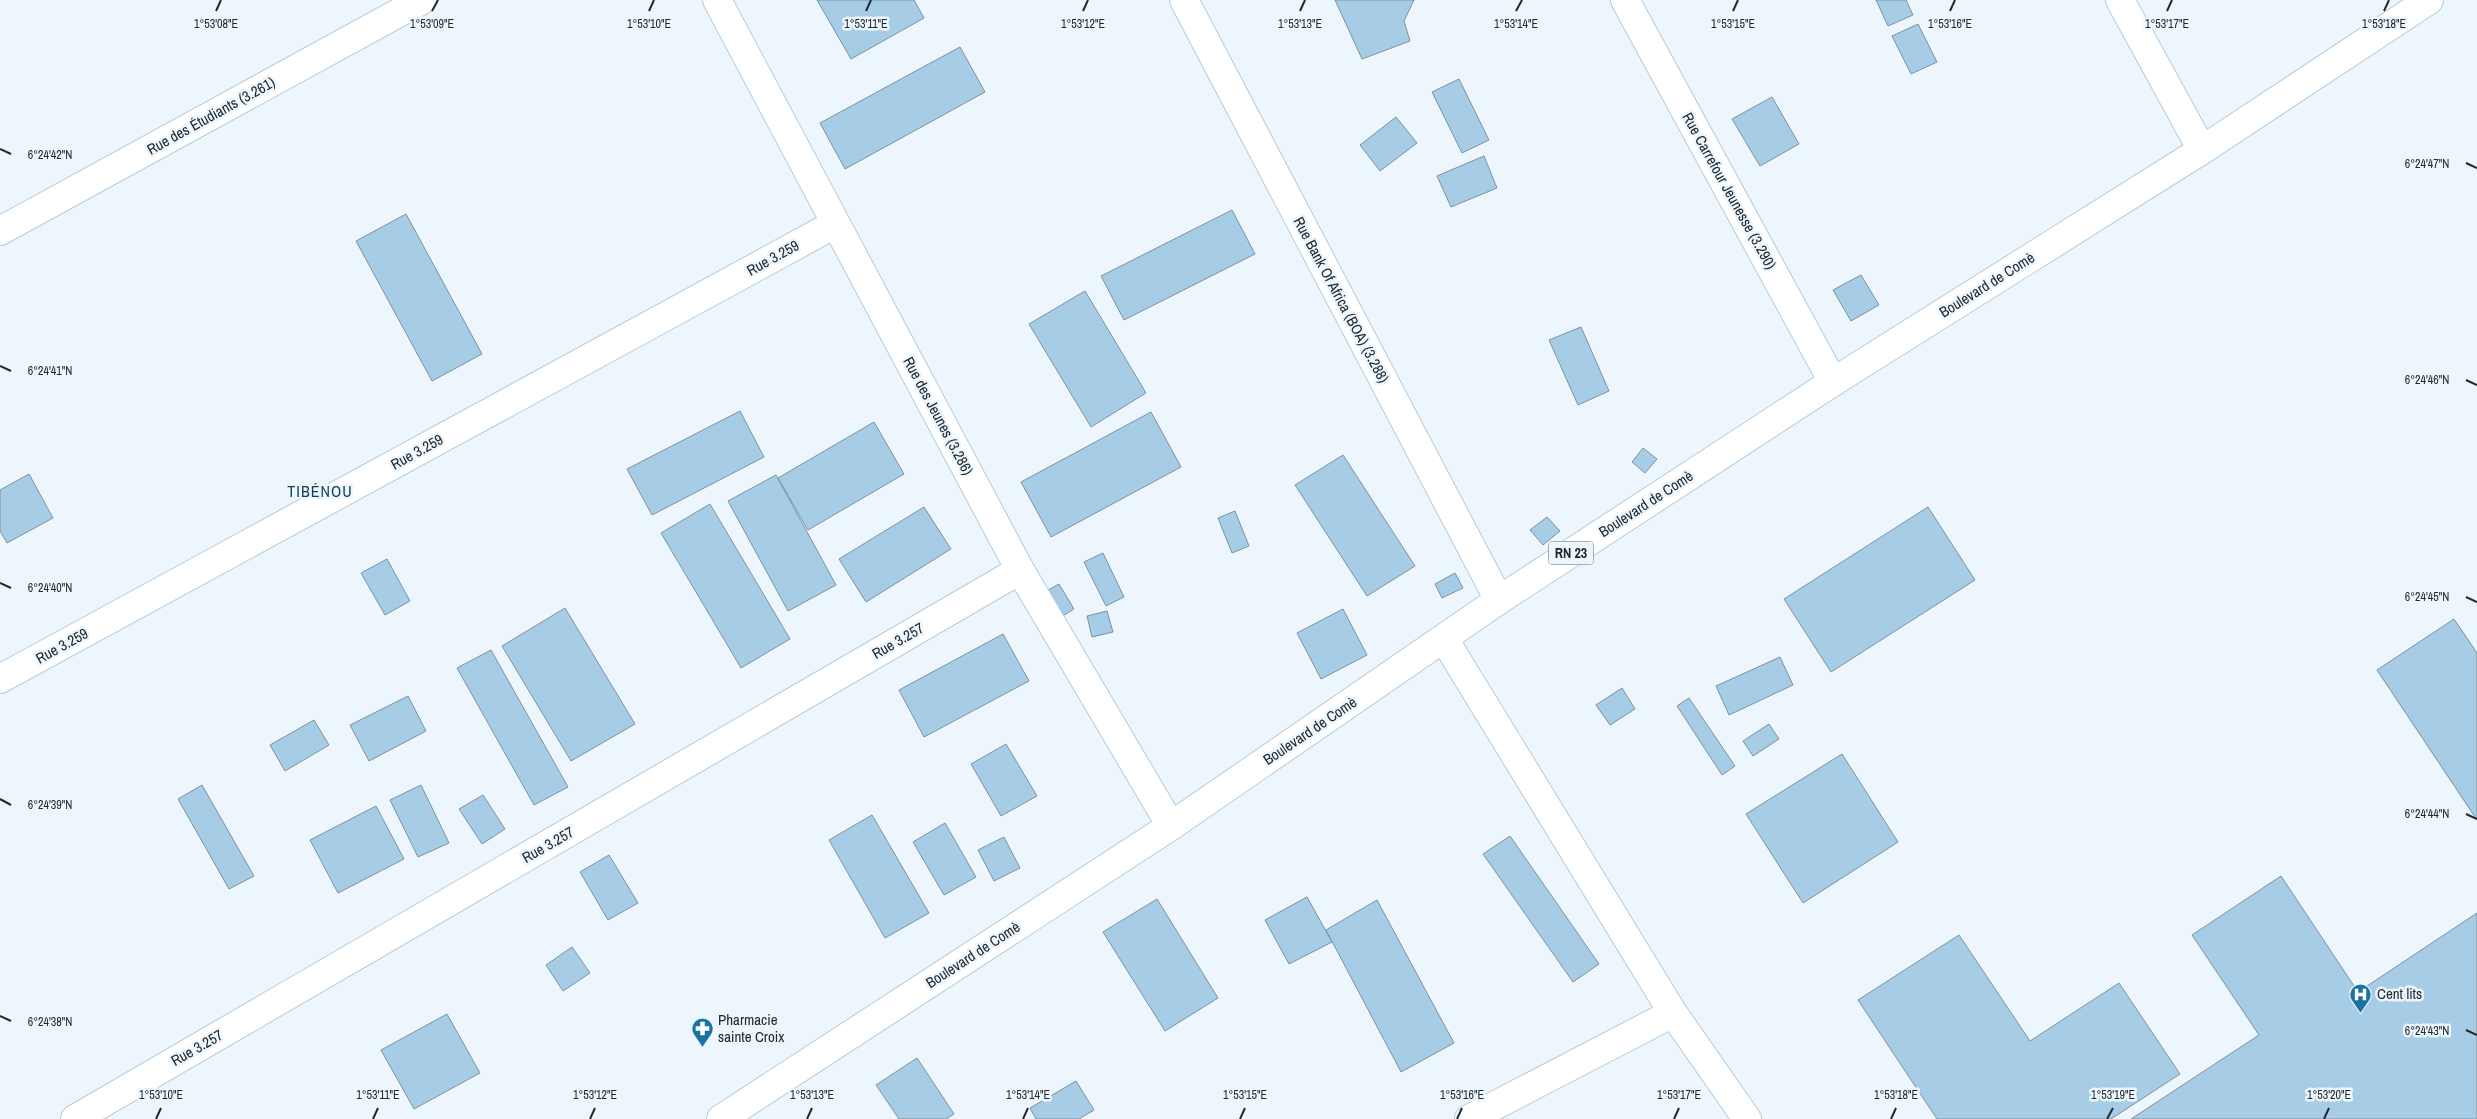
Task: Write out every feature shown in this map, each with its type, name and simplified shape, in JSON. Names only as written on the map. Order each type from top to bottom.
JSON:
[{"type":"street","name":"Rue des Étudiants (3.261)","points":[[0,231],[422,0]]},
{"type":"street","name":"Rue des Jeunes (3.286)","points":[[717,0],[1020,570],[1171,826]]},
{"type":"street","name":"Rue Bank Of Africa (BOA) (3.288)","points":[[1184,0],[1499,600]]},
{"type":"street","name":"Rue Carrefour Jeunesse (3.290)","points":[[1625,0],[1833,382]]},
{"type":"street","points":[[2120,0],[2202,150]]},
{"type":"street","name":"Boulevard de Comè","points":[[721,1119],[1171,826],[1499,600],[1833,382],[2202,150],[2429,0]]},
{"type":"street","name":"Rue 3.259","points":[[0,679],[835,224]]},
{"type":"street","name":"Rue 3.257","points":[[75,1119],[1020,570]]},
{"type":"street","points":[[1444,639],[1673,1013],[1747,1119]]},
{"type":"street","points":[[1470,1119],[1673,1013]]},
{"type":"building","points":[[817,0],[914,0],[924,18],[851,59]]},
{"type":"building","points":[[1335,0],[1414,0],[1404,21],[1410,41],[1362,59]]},
{"type":"building","points":[[1876,0],[1906,0],[1913,15],[1888,26]]},
{"type":"building","points":[[1918,24],[1937,62],[1911,74],[1892,36]]},
{"type":"building","points":[[960,47],[985,92],[845,169],[820,123]]},
{"type":"building","points":[[1459,79],[1489,140],[1462,153],[1432,92]]},
{"type":"building","points":[[1772,97],[1799,144],[1760,166],[1732,119]]},
{"type":"building","points":[[1396,117],[1417,143],[1380,171],[1360,145]]},
{"type":"building","points":[[1484,156],[1497,188],[1451,207],[1437,176]]},
{"type":"building","points":[[1232,210],[1255,254],[1124,320],[1101,276]]},
{"type":"building","points":[[406,214],[482,354],[432,381],[356,241]]},
{"type":"building","points":[[1861,275],[1879,305],[1851,321],[1833,290]]},
{"type":"building","points":[[1085,291],[1146,393],[1091,427],[1029,324]]},
{"type":"building","points":[[1581,327],[1609,391],[1578,405],[1549,340]]},
{"type":"building","points":[[740,411],[764,457],[652,515],[627,469]]},
{"type":"building","points":[[1151,412],[1181,467],[1051,537],[1021,482]]},
{"type":"building","points":[[874,422],[904,474],[808,530],[778,478]]},
{"type":"building","points":[[1643,448],[1657,459],[1645,473],[1632,462]]},
{"type":"building","points":[[1343,455],[1415,566],[1367,596],[1295,485]]},
{"type":"building","points":[[29,474],[53,518],[7,543],[0,531],[0,490]]},
{"type":"building","points":[[776,475],[836,585],[788,611],[728,501]]},
{"type":"building","points":[[710,504],[790,639],[741,668],[661,533]]},
{"type":"building","points":[[924,507],[951,549],[866,602],[839,559]]},
{"type":"building","points":[[1928,507],[1975,580],[1831,672],[1784,599]]},
{"type":"building","points":[[1235,511],[1249,546],[1232,553],[1218,518]]},
{"type":"building","points":[[1547,517],[1560,531],[1543,545],[1530,530]]},
{"type":"building","points":[[1103,553],[1124,597],[1106,606],[1084,562]]},
{"type":"building","points":[[387,559],[410,601],[385,615],[361,573]]},
{"type":"building","points":[[1455,573],[1463,588],[1442,598],[1435,584]]},
{"type":"building","points":[[1059,584],[1074,609],[1056,620],[1041,594]]},
{"type":"building","points":[[565,608],[635,724],[571,761],[502,646]]},
{"type":"building","points":[[1343,609],[1367,655],[1321,679],[1297,633]]},
{"type":"building","points":[[1107,611],[1113,632],[1092,637],[1087,616]]},
{"type":"building","points":[[2454,619],[2477,653],[2477,820],[2377,670]]},
{"type":"building","points":[[1003,634],[1029,681],[924,737],[899,690]]},
{"type":"building","points":[[491,650],[568,787],[534,805],[457,668]]},
{"type":"building","points":[[1780,657],[1793,685],[1729,715],[1716,686]]},
{"type":"building","points":[[1622,688],[1635,709],[1610,725],[1596,705]]},
{"type":"building","points":[[408,696],[426,731],[369,761],[350,725]]},
{"type":"building","points":[[1689,698],[1735,766],[1722,775],[1677,706]]},
{"type":"building","points":[[314,720],[329,745],[285,771],[270,745]]},
{"type":"building","points":[[1769,724],[1779,739],[1753,756],[1743,741]]},
{"type":"building","points":[[1006,744],[1037,796],[1001,816],[971,764]]},
{"type":"building","points":[[1842,754],[1898,842],[1803,903],[1746,814]]},
{"type":"building","points":[[202,785],[254,876],[229,889],[178,799]]},
{"type":"building","points":[[421,785],[449,843],[418,857],[390,800]]},
{"type":"building","points":[[483,795],[505,829],[482,844],[459,809]]},
{"type":"building","points":[[376,806],[404,859],[338,893],[310,840]]},
{"type":"building","points":[[872,815],[929,913],[885,938],[829,840]]},
{"type":"building","points":[[945,823],[976,877],[944,895],[913,842]]},
{"type":"building","points":[[1510,836],[1599,964],[1573,982],[1483,854]]},
{"type":"building","points":[[1004,837],[1020,868],[994,881],[978,850]]},
{"type":"building","points":[[609,855],[638,903],[608,920],[580,872]]},
{"type":"building","name":"Cent lits","points":[[2281,876],[2358,992],[2477,913],[2477,1119],[2131,1119],[2259,1035],[2192,935]]},
{"type":"building","points":[[1307,897],[1332,942],[1289,964],[1265,920]]},
{"type":"building","points":[[1157,899],[1218,998],[1165,1031],[1103,932]]},
{"type":"building","points":[[1377,900],[1454,1043],[1401,1072],[1326,930]]},
{"type":"building","points":[[1959,935],[2030,1041],[2119,983],[2180,1074],[2111,1119],[1937,1119],[1858,1000]]},
{"type":"building","points":[[572,947],[590,973],[563,991],[546,965]]},
{"type":"building","points":[[447,1014],[480,1073],[414,1109],[381,1050]]},
{"type":"building","points":[[917,1058],[954,1114],[946,1119],[899,1119],[876,1085]]},
{"type":"building","points":[[1076,1081],[1094,1110],[1079,1119],[1036,1119],[1030,1108]]},
{"type":"place","name":"Cent lits","points":[[2361,1013]]},
{"type":"place","name":"Pharmacie sainte Croix","points":[[702,1048]]},
{"type":"district","name":"TIBÉNOU","points":[[320,491]]}]
